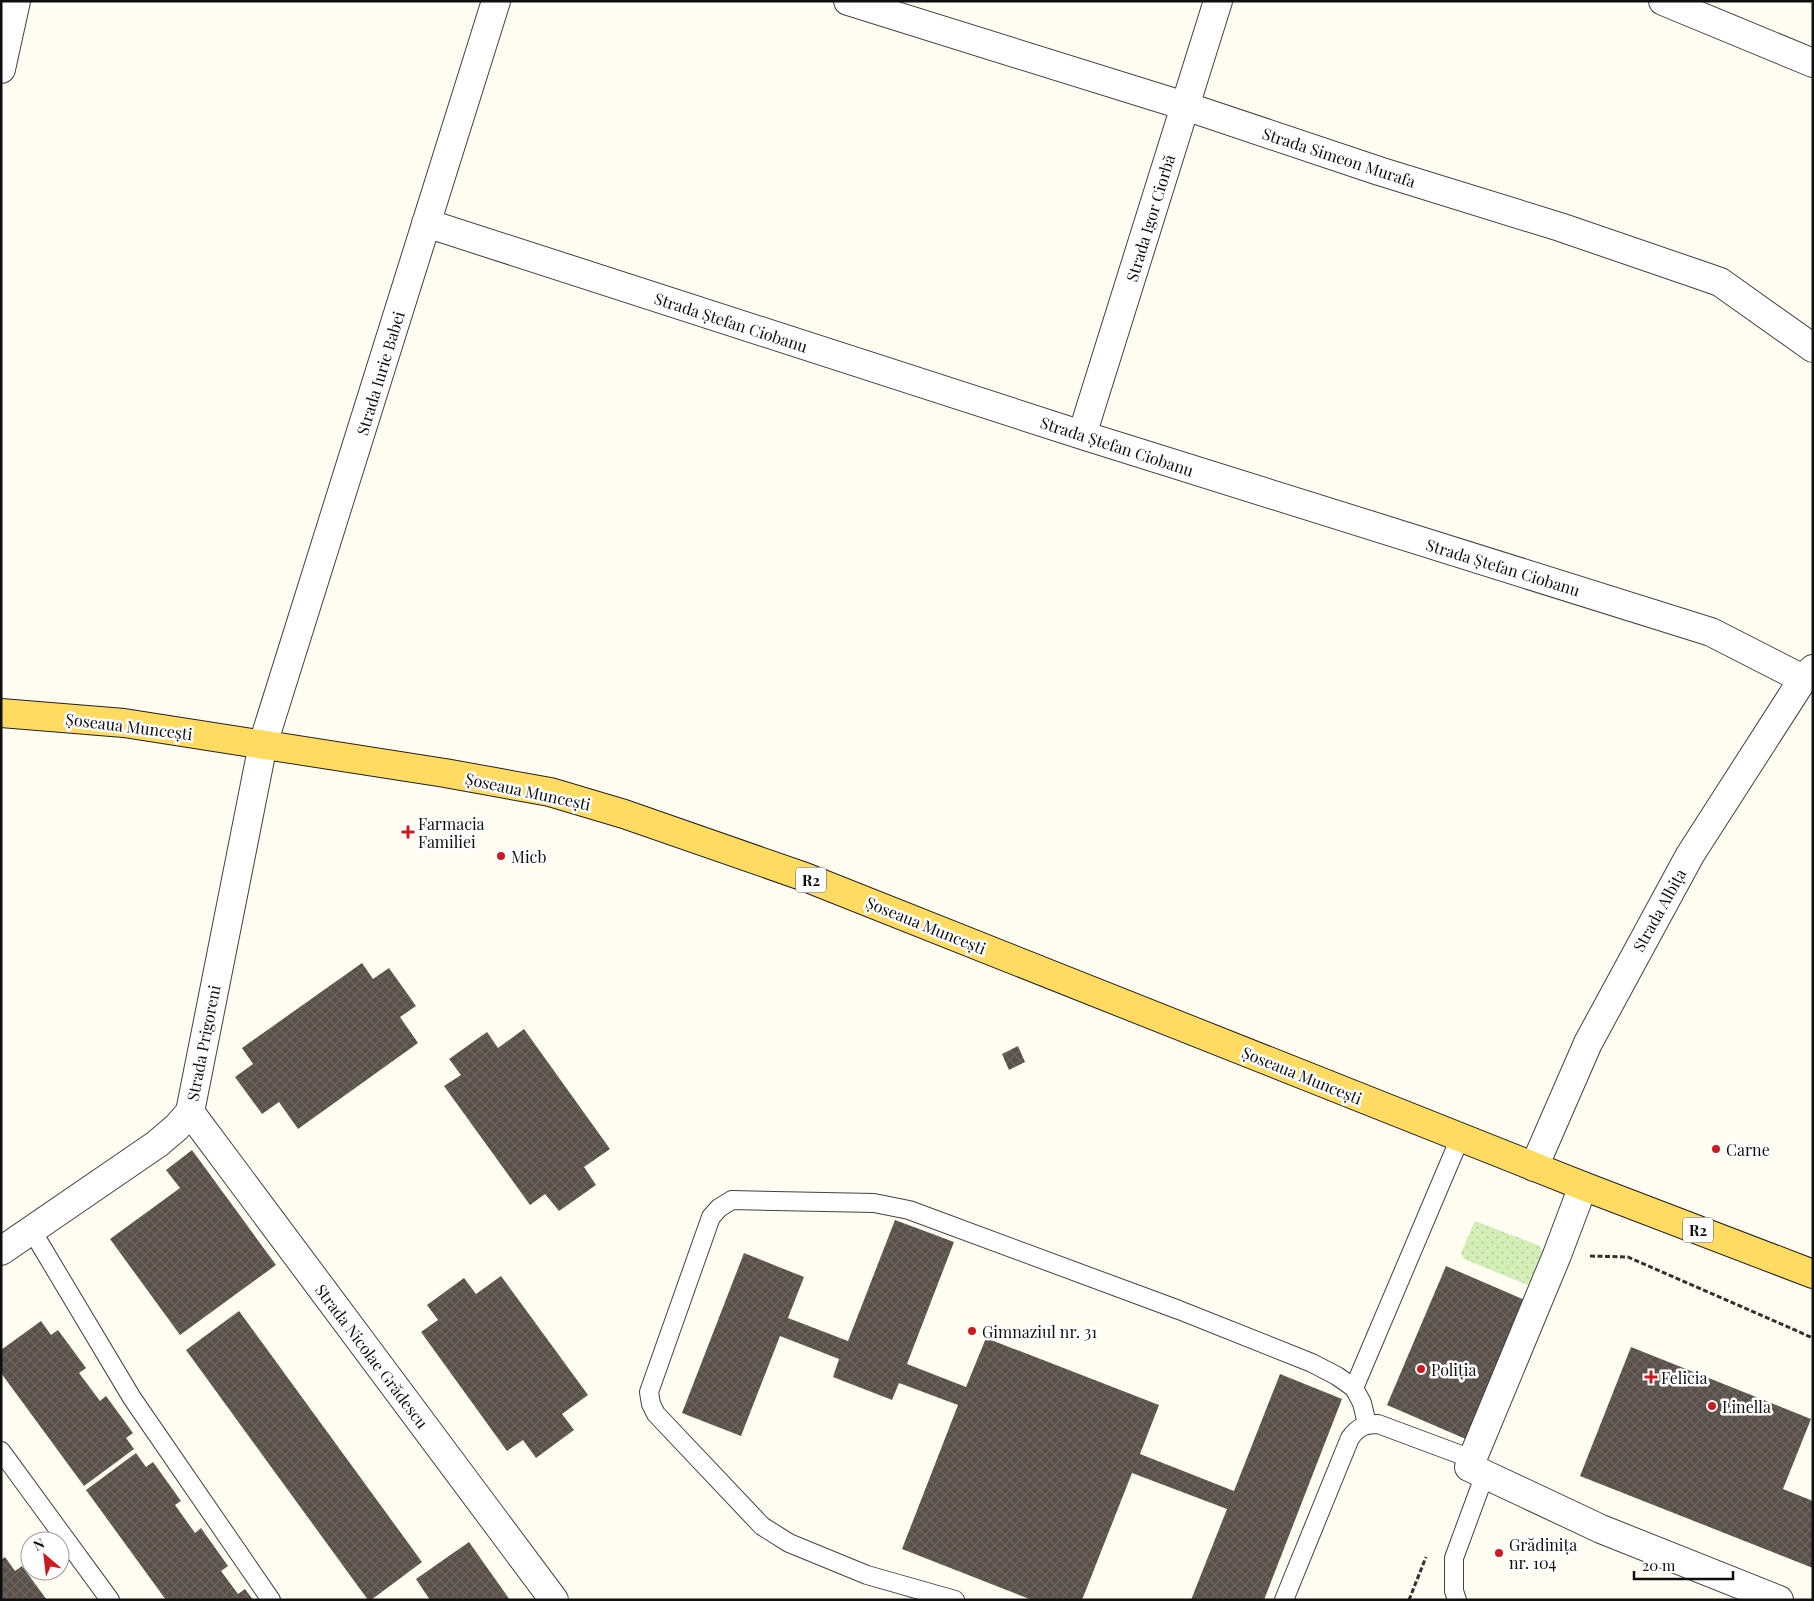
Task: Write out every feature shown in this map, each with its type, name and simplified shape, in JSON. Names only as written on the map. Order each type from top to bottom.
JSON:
[{"type":"main road","name":"Șoseaua Muncești","points":[[1,713],[124,723],[436,772],[550,792],[624,814],[805,877],[1460,1138],[1813,1274]]},
{"type":"street","points":[[1,69],[16,1]]},
{"type":"street","name":"Strada Iurie Babei","points":[[263,744],[496,1]]},
{"type":"street","name":"Strada Simeon Murafa","points":[[848,1],[1185,106],[1379,171],[1560,227],[1720,282],[1813,348]]},
{"type":"street","name":"Strada Igor Ciorbă","points":[[1082,435],[1218,1]]},
{"type":"street","points":[[1663,1],[1813,63]]},
{"type":"street","name":"Strada Ștefan Ciobanu","points":[[426,223],[1082,435],[1711,632],[1808,674]]},
{"type":"street","name":"Strada Albița","points":[[1534,1167],[1588,1043],[1690,854],[1808,674]]},
{"type":"street","name":"Strada Prigoreni","points":[[1,1251],[157,1144],[177,1127],[190,1112],[263,744]]},
{"type":"street","name":"Strada Nicolae Grădescu","points":[[190,1112],[554,1600]]},
{"type":"street","points":[[1583,1186],[1479,1467],[1601,1529],[1779,1600]]},
{"type":"lane","points":[[1354,1388],[1460,1138]]},
{"type":"lane","points":[[955,1600],[867,1575],[789,1543],[762,1526],[656,1414],[651,1404],[649,1392],[711,1217],[719,1208],[732,1200],[874,1203],[909,1210],[1180,1310],[1295,1356],[1337,1376],[1354,1388],[1362,1403],[1367,1424]]},
{"type":"lane","points":[[31,1229],[132,1398],[271,1600]]},
{"type":"lane","points":[[1284,1600],[1350,1438],[1357,1428],[1367,1424],[1378,1424],[1479,1467],[1454,1558],[1454,1591],[1457,1600]]},
{"type":"lane","points":[[1,1451],[110,1600]]},
{"type":"path","points":[[1557,1255],[1628,1257],[1813,1338]]},
{"type":"green space","points":[[1475,1221],[1540,1246],[1542,1251],[1528,1285],[1464,1259],[1461,1253]]},
{"type":"building","points":[[362,963],[373,979],[389,968],[416,1006],[400,1017],[418,1043],[298,1129],[279,1102],[262,1114],[235,1077],[253,1064],[242,1048]]},
{"type":"building","points":[[524,1029],[610,1149],[584,1167],[596,1185],[559,1211],[545,1194],[530,1205],[444,1086],[461,1075],[449,1059],[487,1032],[498,1048]]},
{"type":"building","points":[[1018,1046],[1025,1062],[1009,1070],[1002,1054]]},
{"type":"building","points":[[192,1150],[276,1265],[180,1335],[110,1239],[180,1188],[166,1170]]},
{"type":"building","points":[[895,1220],[954,1242],[907,1364],[966,1387],[986,1338],[1159,1405],[1140,1454],[1234,1491],[1280,1374],[1342,1399],[1264,1600],[1191,1600],[1227,1509],[1132,1473],[1082,1600],[1032,1600],[902,1549],[958,1405],[899,1383],[892,1400],[833,1377],[839,1359],[780,1336],[741,1436],[682,1413],[744,1253],[804,1277],[788,1318],[848,1341]]},
{"type":"building","points":[[1446,1266],[1527,1301],[1468,1440],[1387,1405]]},
{"type":"building","points":[[501,1276],[588,1395],[562,1414],[574,1430],[536,1458],[523,1440],[507,1451],[421,1332],[438,1320],[427,1305],[464,1278],[476,1294]]},
{"type":"building","points":[[239,1311],[422,1562],[371,1600],[368,1600],[186,1350]]},
{"type":"building","points":[[41,1321],[51,1335],[58,1330],[86,1368],[79,1373],[100,1401],[106,1396],[133,1433],[126,1438],[134,1449],[84,1486],[1,1373],[1,1350]]},
{"type":"building","points":[[1631,1347],[1811,1419],[1783,1489],[1813,1501],[1813,1568],[1580,1476]]},
{"type":"building","points":[[136,1453],[146,1467],[153,1462],[181,1501],[175,1505],[195,1533],[201,1528],[228,1566],[221,1571],[238,1594],[245,1589],[253,1600],[166,1600],[86,1490]]},
{"type":"building","points":[[469,1542],[510,1600],[430,1600],[416,1579]]},
{"type":"building","points":[[5,1557],[15,1571],[20,1567],[20,1581],[33,1581],[47,1600],[1,1600],[1,1560]]},
{"type":"place","name":"Farmacia Familiei","points":[[408,832]]},
{"type":"place","name":"Micb","points":[[501,856]]},
{"type":"place","name":"Carne","points":[[1716,1149]]},
{"type":"place","name":"Gimnaziul nr. 31","points":[[972,1331]]},
{"type":"place","name":"Poliția","points":[[1421,1369]]},
{"type":"place","name":"Felicia","points":[[1651,1377]]},
{"type":"place","name":"Linella","points":[[1712,1406]]},
{"type":"place","name":"Grădinița nr. 104","points":[[1499,1553]]}]
